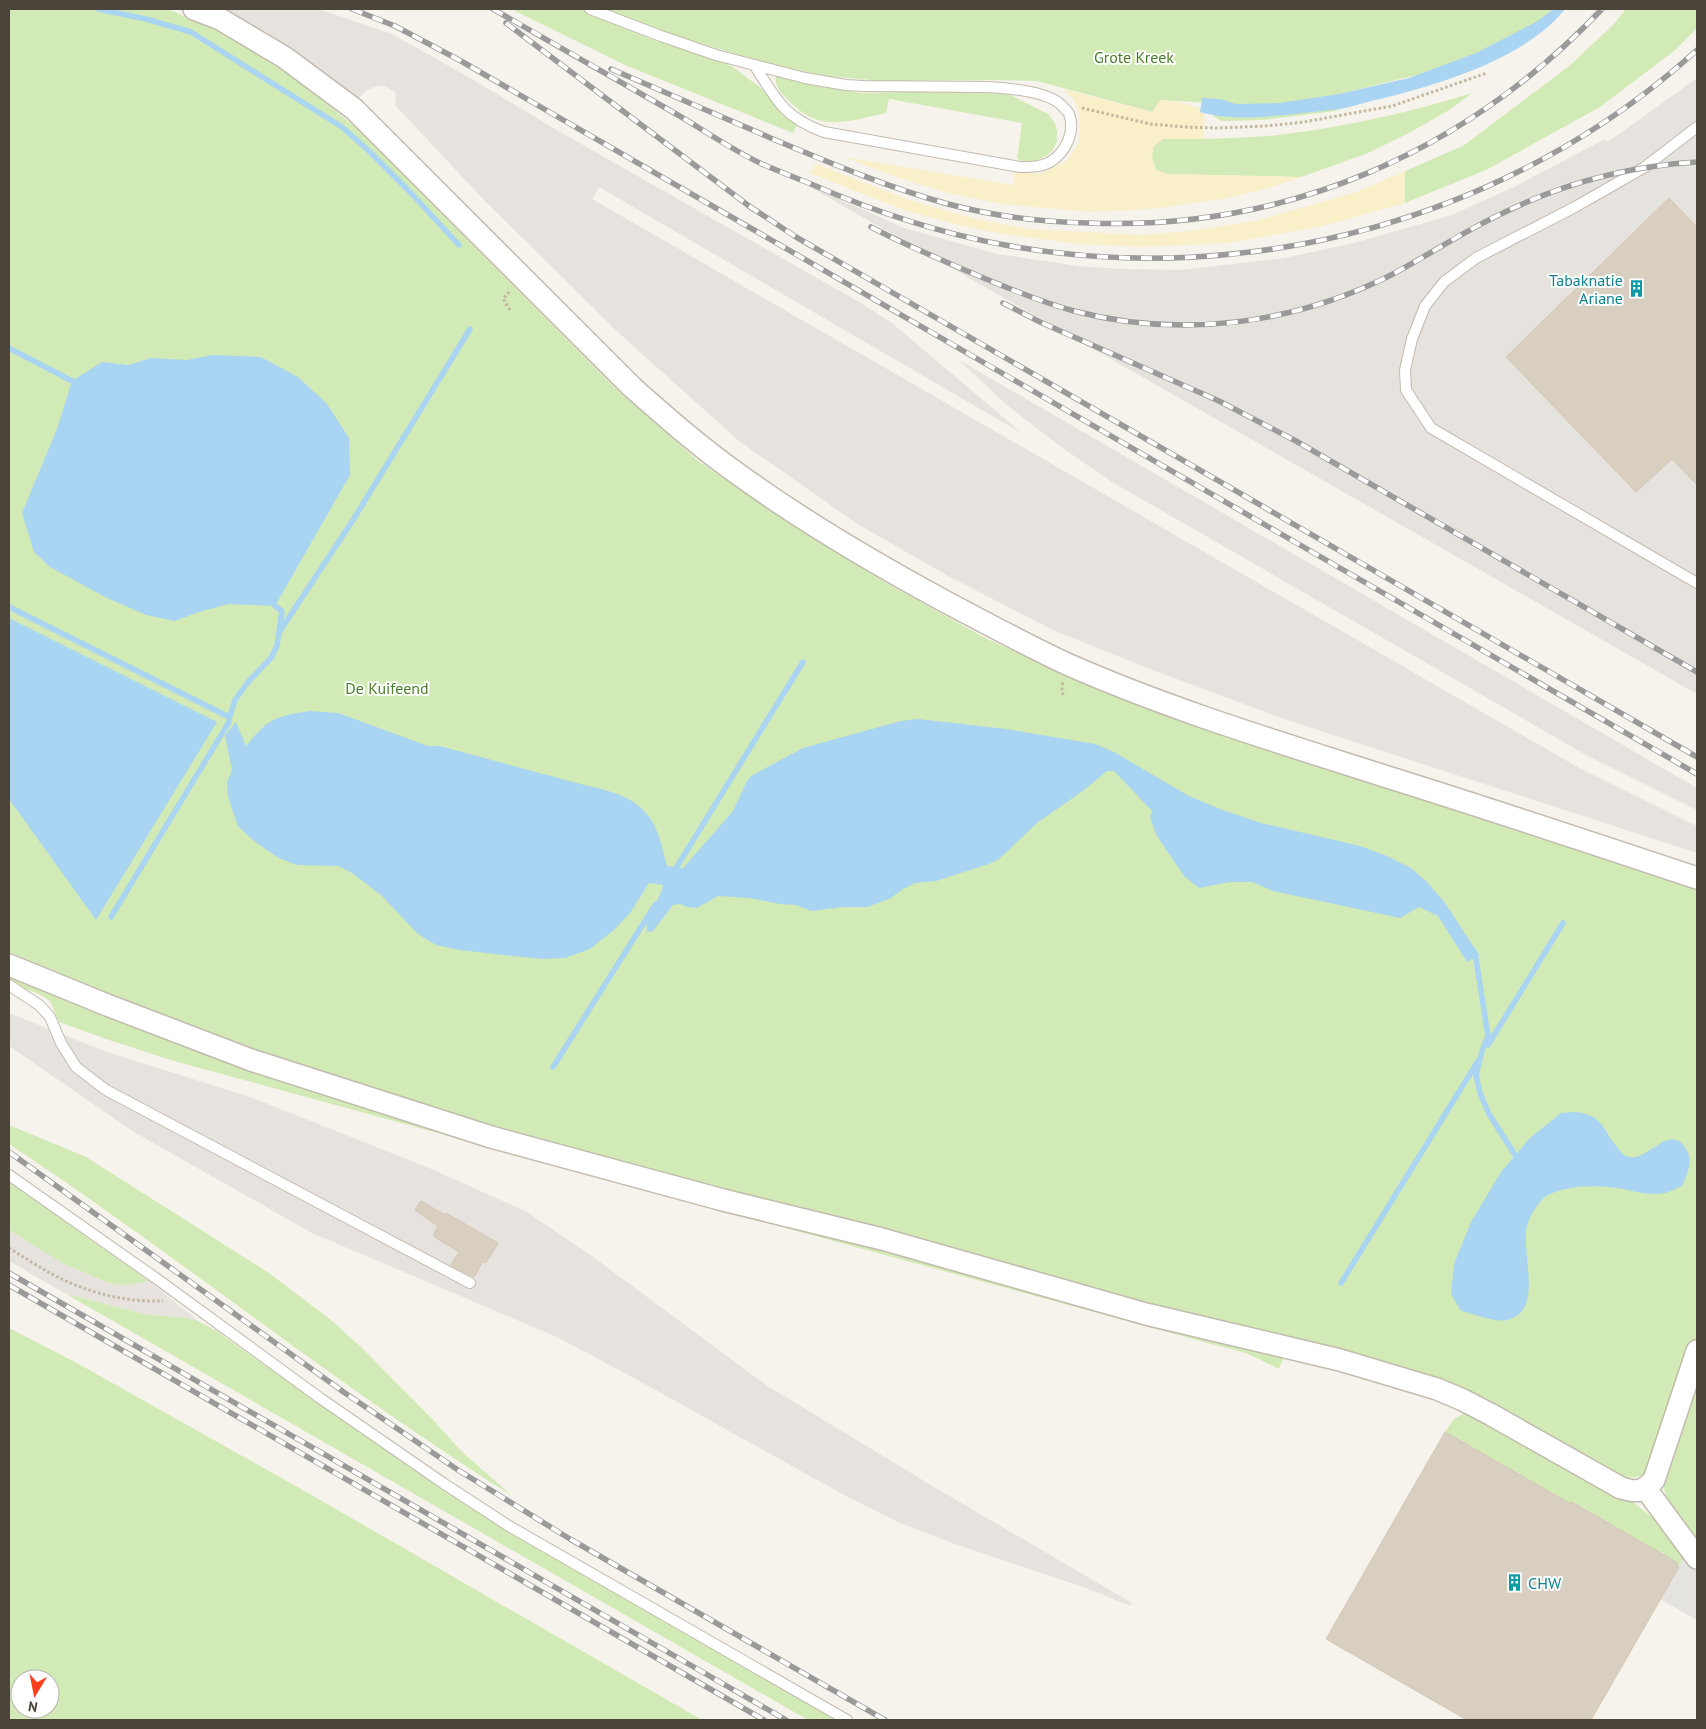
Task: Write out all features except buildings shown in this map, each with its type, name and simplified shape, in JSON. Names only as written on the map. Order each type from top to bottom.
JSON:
[{"type":"street","points":[[194,9],[220,19],[284,57],[354,109],[633,388],[682,431],[737,474],[804,520],[883,568],[1005,634],[1067,664],[1144,695],[1216,722],[1697,878]]},
{"type":"street","points":[[9,964],[107,1005],[251,1060],[491,1136],[724,1200],[882,1240],[1146,1314],[1340,1360],[1437,1389],[1490,1414],[1621,1488],[1635,1492],[1646,1488],[1654,1480],[1697,1351]]},
{"type":"street","points":[[1646,1488],[1697,1558]]},
{"type":"lane","points":[[590,9],[661,36],[755,66],[805,78],[846,85],[1009,88],[1028,92],[1058,102],[1069,113],[1071,125],[1069,138],[1063,152],[1050,162],[1036,167],[1020,167],[824,132],[807,126],[792,116],[782,106],[755,66]]},
{"type":"lane","points":[[1697,127],[1645,167],[1575,207],[1476,258],[1444,282],[1425,306],[1412,339],[1405,370],[1406,390],[1430,428],[1697,583]]},
{"type":"lane","points":[[9,985],[39,1005],[50,1017],[61,1043],[76,1067],[106,1090],[470,1283]]},
{"type":"lane","points":[[9,1175],[386,1445],[509,1526],[847,1720]]},
{"type":"path","points":[[1058,102],[1150,124],[1209,128],[1265,126],[1345,116],[1392,106],[1487,73]]},
{"type":"path","points":[[9,1248],[64,1280],[93,1292],[128,1300],[143,1301],[163,1301],[181,1297]]},
{"type":"shaded area","points":[[210,9],[318,9],[392,34],[470,78],[560,132],[861,303],[892,323],[1023,434],[599,187],[592,199],[1581,769],[1697,826],[1697,853],[1284,719],[1155,671],[1053,630],[948,576],[856,523],[739,441],[621,335],[484,200],[395,105],[395,92],[385,86],[377,86],[367,90],[356,100]]},
{"type":"shaded area","points":[[1697,78],[1697,694],[803,183],[904,228],[997,254],[1078,266],[1181,270],[1285,258],[1358,242],[1452,215],[1518,185],[1605,139],[1608,142]]},
{"type":"shaded area","points":[[959,360],[1697,788],[1697,810],[1588,756],[1112,482],[1064,449],[1008,406]]},
{"type":"shaded area","points":[[9,1013],[104,1051],[250,1097],[429,1168],[527,1212],[589,1254],[766,1385],[934,1487],[1132,1603],[1131,1606],[1086,1588],[955,1544],[898,1522],[844,1495],[557,1337],[312,1233],[134,1132],[9,1046]]},
{"type":"shaded area","points":[[9,1230],[64,1264],[111,1284],[149,1281],[198,1321],[180,1317],[148,1315],[66,1294],[9,1261]]},
{"type":"shaded area","points":[[1686,1554],[1697,1560],[1697,1620],[1660,1599]]},
{"type":"green space","name":"De Kuifeend","points":[[9,9],[168,9],[237,40],[298,81],[358,129],[612,385],[698,461],[772,511],[886,583],[987,639],[1085,682],[1203,728],[1309,764],[1697,888],[1697,1542],[1667,1500],[1662,1480],[1650,1472],[1634,1477],[1617,1475],[1470,1392],[1178,1316],[380,1096],[271,1060],[9,952]]},
{"type":"green space","points":[[511,9],[580,9],[651,39],[712,58],[733,67],[762,89],[782,115],[797,125],[793,133],[625,65]]},
{"type":"green space","name":"Grote Kreek","points":[[605,9],[1559,9],[1529,31],[1449,67],[1339,94],[1340,109],[1335,111],[1262,120],[1222,121],[1214,117],[1211,103],[1160,100],[1153,112],[1037,81],[883,81],[825,76],[759,61],[647,27]]},
{"type":"green space","points":[[1626,9],[1697,9],[1697,28],[1674,51],[1600,107],[1488,169],[1405,203],[1405,171],[1463,146],[1568,67],[1613,25]]},
{"type":"green space","points":[[776,76],[822,87],[860,93],[968,91],[1010,95],[1048,114],[1055,123],[1057,141],[1053,150],[1046,156],[1036,161],[1028,162],[1017,159],[1022,123],[889,99],[886,113],[846,121],[823,121],[812,118],[800,111],[788,100],[777,86]]},
{"type":"green space","points":[[1472,93],[1451,109],[1409,133],[1368,153],[1301,177],[1167,174],[1156,170],[1152,158],[1153,147],[1163,139],[1249,137],[1303,132],[1424,107]]},
{"type":"green space","points":[[9,970],[195,1043],[1285,1354],[1279,1369],[1246,1353],[174,1061],[59,1022],[50,1001],[9,979]]},
{"type":"green space","points":[[9,1125],[86,1157],[269,1273],[331,1320],[363,1349],[461,1451],[511,1495],[447,1454],[321,1366],[135,1231],[9,1144]]},
{"type":"green space","points":[[9,1182],[149,1281],[127,1285],[111,1284],[64,1264],[9,1230]]},
{"type":"green space","points":[[66,1294],[148,1315],[180,1317],[198,1321],[215,1330],[378,1445],[483,1515],[835,1720],[808,1720]]},
{"type":"green space","points":[[9,1328],[75,1362],[301,1489],[702,1720],[9,1720]]},
{"type":"green space","points":[[1463,1414],[1476,1414],[1631,1501],[1664,1526],[1686,1554],[1679,1567],[1678,1563],[1573,1502],[1571,1504],[1445,1432],[1454,1419]]},
{"type":"sand","points":[[1063,89],[1152,112],[1160,100],[1178,102],[1200,108],[1200,112],[1204,113],[1204,139],[1163,139],[1153,147],[1152,158],[1156,170],[1167,174],[1301,177],[1228,198],[1152,209],[1089,212],[1002,204],[948,193],[902,179],[844,157],[1013,185],[1015,170],[1039,174],[1064,163],[1079,142],[1080,117],[1074,99]]},
{"type":"sand","points":[[816,164],[909,200],[972,218],[1029,229],[1142,235],[1198,230],[1259,220],[1357,192],[1405,171],[1405,203],[1323,226],[1229,243],[1144,247],[1079,244],[966,227],[904,210],[810,173]]},
{"type":"water","points":[[1554,9],[1565,9],[1529,41],[1506,55],[1482,66],[1432,85],[1340,109],[1259,117],[1223,117],[1200,112],[1202,98],[1220,99],[1236,104],[1279,103],[1339,94],[1409,78],[1476,53],[1536,22]]},
{"type":"water","points":[[212,355],[261,357],[298,377],[327,404],[349,438],[350,475],[275,606],[228,604],[175,621],[146,615],[105,597],[50,567],[34,552],[22,513],[57,429],[72,381],[102,362],[128,365],[151,358],[187,360]]},
{"type":"water","points":[[9,618],[217,722],[96,920],[9,799]]},
{"type":"water","points":[[309,711],[338,713],[428,746],[440,746],[623,796],[642,808],[649,817],[660,840],[667,866],[683,868],[733,811],[751,776],[803,748],[901,721],[918,719],[1006,729],[1095,744],[1114,752],[1189,796],[1220,809],[1261,823],[1360,846],[1387,856],[1411,868],[1427,882],[1445,903],[1479,955],[1467,962],[1438,916],[1419,907],[1400,918],[1273,891],[1252,882],[1230,882],[1199,888],[1184,876],[1157,836],[1150,818],[1152,811],[1114,771],[1107,771],[1084,790],[1037,823],[999,859],[936,881],[915,883],[891,898],[868,907],[844,907],[811,911],[796,905],[749,898],[718,896],[697,908],[680,904],[673,905],[653,931],[647,932],[650,913],[662,891],[663,885],[649,883],[630,913],[615,929],[590,949],[565,958],[543,959],[503,955],[436,945],[418,934],[381,895],[352,873],[338,866],[296,865],[277,857],[254,841],[238,826],[228,797],[227,782],[232,770],[225,735],[236,722],[246,746],[273,720]]},
{"type":"water","points":[[1576,1112],[1592,1116],[1602,1124],[1621,1152],[1626,1156],[1634,1157],[1641,1155],[1672,1139],[1679,1141],[1686,1149],[1690,1163],[1682,1186],[1660,1194],[1609,1187],[1580,1187],[1566,1189],[1547,1196],[1531,1215],[1527,1226],[1529,1279],[1526,1305],[1519,1314],[1504,1321],[1484,1318],[1460,1310],[1451,1294],[1454,1264],[1471,1222],[1501,1172],[1530,1138],[1561,1113]]},
{"type":"waterway","points":[[98,9],[146,19],[191,32],[342,127],[409,191],[459,245]]},
{"type":"waterway","points":[[280,631],[353,520],[470,329]]},
{"type":"waterway","points":[[9,348],[72,381]]},
{"type":"waterway","points":[[229,719],[235,700],[248,682],[271,658],[277,646],[282,611],[275,606]]},
{"type":"waterway","points":[[9,607],[229,717]]},
{"type":"waterway","points":[[673,873],[803,662]]},
{"type":"waterway","points":[[111,917],[229,722]]},
{"type":"waterway","points":[[553,1067],[655,905]]},
{"type":"waterway","points":[[1488,1045],[1563,923]]},
{"type":"waterway","points":[[1473,950],[1488,1036],[1476,1075],[1480,1093],[1489,1114],[1515,1155]]},
{"type":"waterway","points":[[1341,1283],[1478,1061]]},
{"type":"railway","points":[[352,9],[395,26],[461,61],[1697,774]]},
{"type":"railway","points":[[493,9],[750,158],[834,194],[931,228],[980,240],[1005,245],[1098,256],[1191,257],[1283,247],[1374,227],[1462,197],[1545,158],[1624,108],[1697,50]]},
{"type":"railway","points":[[611,69],[842,168],[905,191],[948,204],[1017,218],[1088,223],[1162,222],[1233,213],[1302,197],[1369,173],[1432,142],[1492,104],[1549,60],[1602,9]]},
{"type":"railway","points":[[506,23],[753,209]]},
{"type":"railway","points":[[871,227],[993,282],[1074,311],[1114,320],[1155,324],[1196,325],[1236,322],[1316,305],[1354,292],[1391,275],[1489,220],[1550,193],[1622,172],[1647,167],[1697,162]]},
{"type":"railway","points":[[749,206],[796,237],[1697,757]]},
{"type":"railway","points":[[1003,303],[1040,322],[1219,401],[1296,441],[1697,672]]},
{"type":"railway","points":[[9,1152],[345,1393],[458,1470],[570,1539],[885,1720]]},
{"type":"railway","points":[[9,1273],[786,1720]]},
{"type":"railway","points":[[9,1285],[764,1720]]},
{"type":"place","name":"Tabaknatie Ariane","points":[[1637,289]]},
{"type":"place","name":"CHW","points":[[1514,1583]]}]
